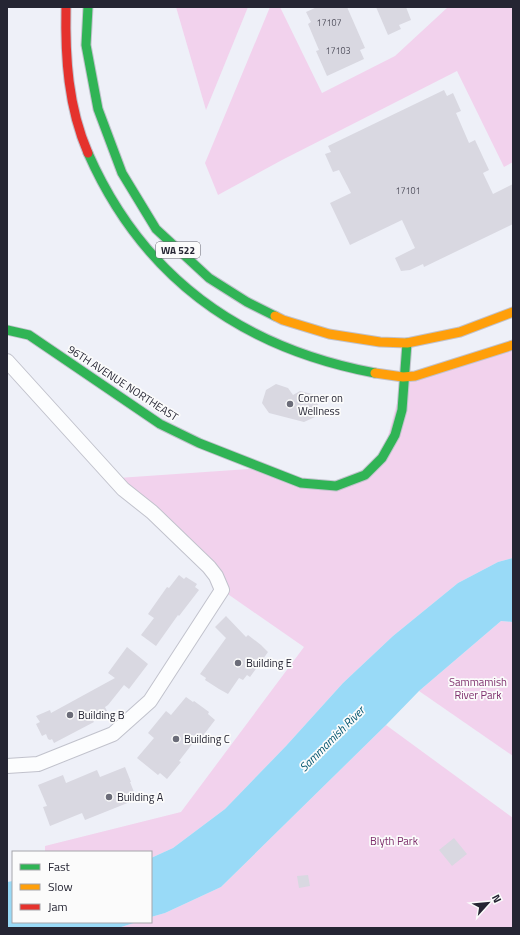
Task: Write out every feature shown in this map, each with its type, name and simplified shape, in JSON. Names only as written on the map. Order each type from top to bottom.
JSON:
[{"type":"main road","name":"WA 522","points":[[66,7],[66,41],[74,112],[81,137],[110,199],[130,229],[153,257],[176,280],[207,306],[240,328],[276,345],[334,364],[362,371],[404,377],[430,372],[484,356],[513,345]]},
{"type":"main road","name":"WA 522","points":[[88,7],[86,45],[98,109],[122,173],[156,229],[209,278],[247,302],[283,320],[329,334],[380,342],[407,343],[460,332],[513,312]]},
{"type":"main road","name":"96TH AVENUE NORTHEAST","points":[[7,330],[29,335],[160,424],[210,448],[301,483],[336,486],[365,475],[382,458],[395,435],[402,410],[407,343]]},
{"type":"street","points":[[7,361],[123,489],[152,512],[209,567],[216,576],[222,590],[150,701],[113,734],[38,764],[7,766]]},
{"type":"green space","points":[[176,7],[248,7],[206,110]]},
{"type":"green space","points":[[270,7],[280,7],[322,93],[395,56],[448,7],[513,7],[513,162],[504,167],[457,71],[282,160],[218,195],[205,163]]},
{"type":"green space","points":[[513,345],[513,558],[498,562],[458,583],[393,636],[343,683],[286,746],[225,809],[173,848],[152,858],[152,851],[45,851],[45,846],[181,812],[304,647],[222,590],[118,478],[263,468],[336,486],[382,458],[404,377]]},
{"type":"green space","name":"Sammamish River Park","points":[[501,621],[513,622],[513,756],[419,691]]},
{"type":"green space","name":"Blyth Park","points":[[386,725],[513,818],[513,928],[118,928],[134,923],[152,923],[152,917],[165,913],[221,887]]},
{"type":"water","name":"Sammamish River","points":[[513,558],[513,622],[501,621],[419,691],[221,887],[165,913],[152,917],[152,858],[173,848],[225,809],[286,746],[343,683],[393,636],[458,583],[498,562]]},
{"type":"water","points":[[12,881],[12,923],[134,923],[118,928],[7,928],[7,882]]},
{"type":"building","points":[[317,7],[347,7],[365,48],[360,50],[364,59],[327,76],[316,51],[319,50],[308,24],[311,22],[306,12]]},
{"type":"building","points":[[376,7],[406,7],[411,20],[399,25],[401,29],[388,35]]},
{"type":"building","points":[[444,90],[447,96],[453,93],[461,111],[456,113],[469,143],[475,140],[489,170],[483,173],[493,194],[513,184],[513,224],[424,267],[423,264],[410,270],[401,271],[395,258],[415,248],[402,220],[350,245],[330,203],[351,193],[339,170],[333,172],[325,154],[331,152],[328,146]]},
{"type":"building","name":"Corner on Wellness","points":[[276,384],[288,388],[293,395],[300,391],[312,394],[318,404],[315,417],[304,422],[269,413],[262,403],[266,390]]},
{"type":"building","points":[[179,575],[184,579],[186,577],[197,584],[195,587],[199,590],[179,616],[178,615],[156,646],[141,635],[154,618],[148,614],[167,587],[169,588]]},
{"type":"building","name":"Building E","points":[[226,616],[246,637],[248,635],[268,652],[250,677],[247,675],[243,680],[239,678],[228,694],[205,680],[206,678],[200,674],[226,638],[215,627]]},
{"type":"building","name":"Building B","points":[[127,647],[148,664],[129,689],[124,685],[105,707],[107,711],[92,719],[94,722],[54,743],[52,739],[48,739],[46,734],[42,736],[36,724],[40,722],[36,716],[50,710],[51,713],[115,678],[108,673]]},
{"type":"building","name":"Building C","points":[[186,697],[209,712],[208,714],[215,720],[202,737],[199,735],[179,761],[181,762],[167,779],[160,773],[158,775],[137,758],[154,738],[148,733],[166,711],[171,715]]},
{"type":"building","name":"Building A","points":[[125,767],[136,797],[134,798],[135,800],[85,820],[82,813],[50,826],[43,807],[47,806],[38,785],[63,775],[66,783],[97,770],[100,777]]},
{"type":"building","points":[[454,838],[467,854],[452,866],[439,850]]},
{"type":"building","points":[[308,875],[310,886],[299,888],[297,876]]},
{"type":"traffic: fast","points":[[88,7],[86,45],[98,109],[122,173],[156,229],[209,278],[247,302],[275,316]]},
{"type":"traffic: fast","points":[[88,153],[111,197],[137,237],[168,271],[202,300],[240,325],[282,346],[327,361],[375,373]]},
{"type":"traffic: fast","points":[[7,330],[29,335],[160,424],[199,443],[301,483],[336,486],[365,475],[382,458],[395,435],[402,410],[407,343]]},
{"type":"traffic: slow","points":[[275,316],[283,320],[329,334],[380,342],[407,343],[460,332],[513,312]]},
{"type":"traffic: slow","points":[[375,373],[403,377],[415,376],[513,345]]},
{"type":"traffic: jam","points":[[66,7],[66,44],[69,82],[76,118],[88,153]]},
{"type":"place","name":"Corner on Wellness","points":[[290,404]]},
{"type":"place","name":"Building E","points":[[238,663]]},
{"type":"place","name":"Building B","points":[[70,715]]},
{"type":"place","name":"Building C","points":[[176,739]]},
{"type":"place","name":"Building A","points":[[109,797]]}]
